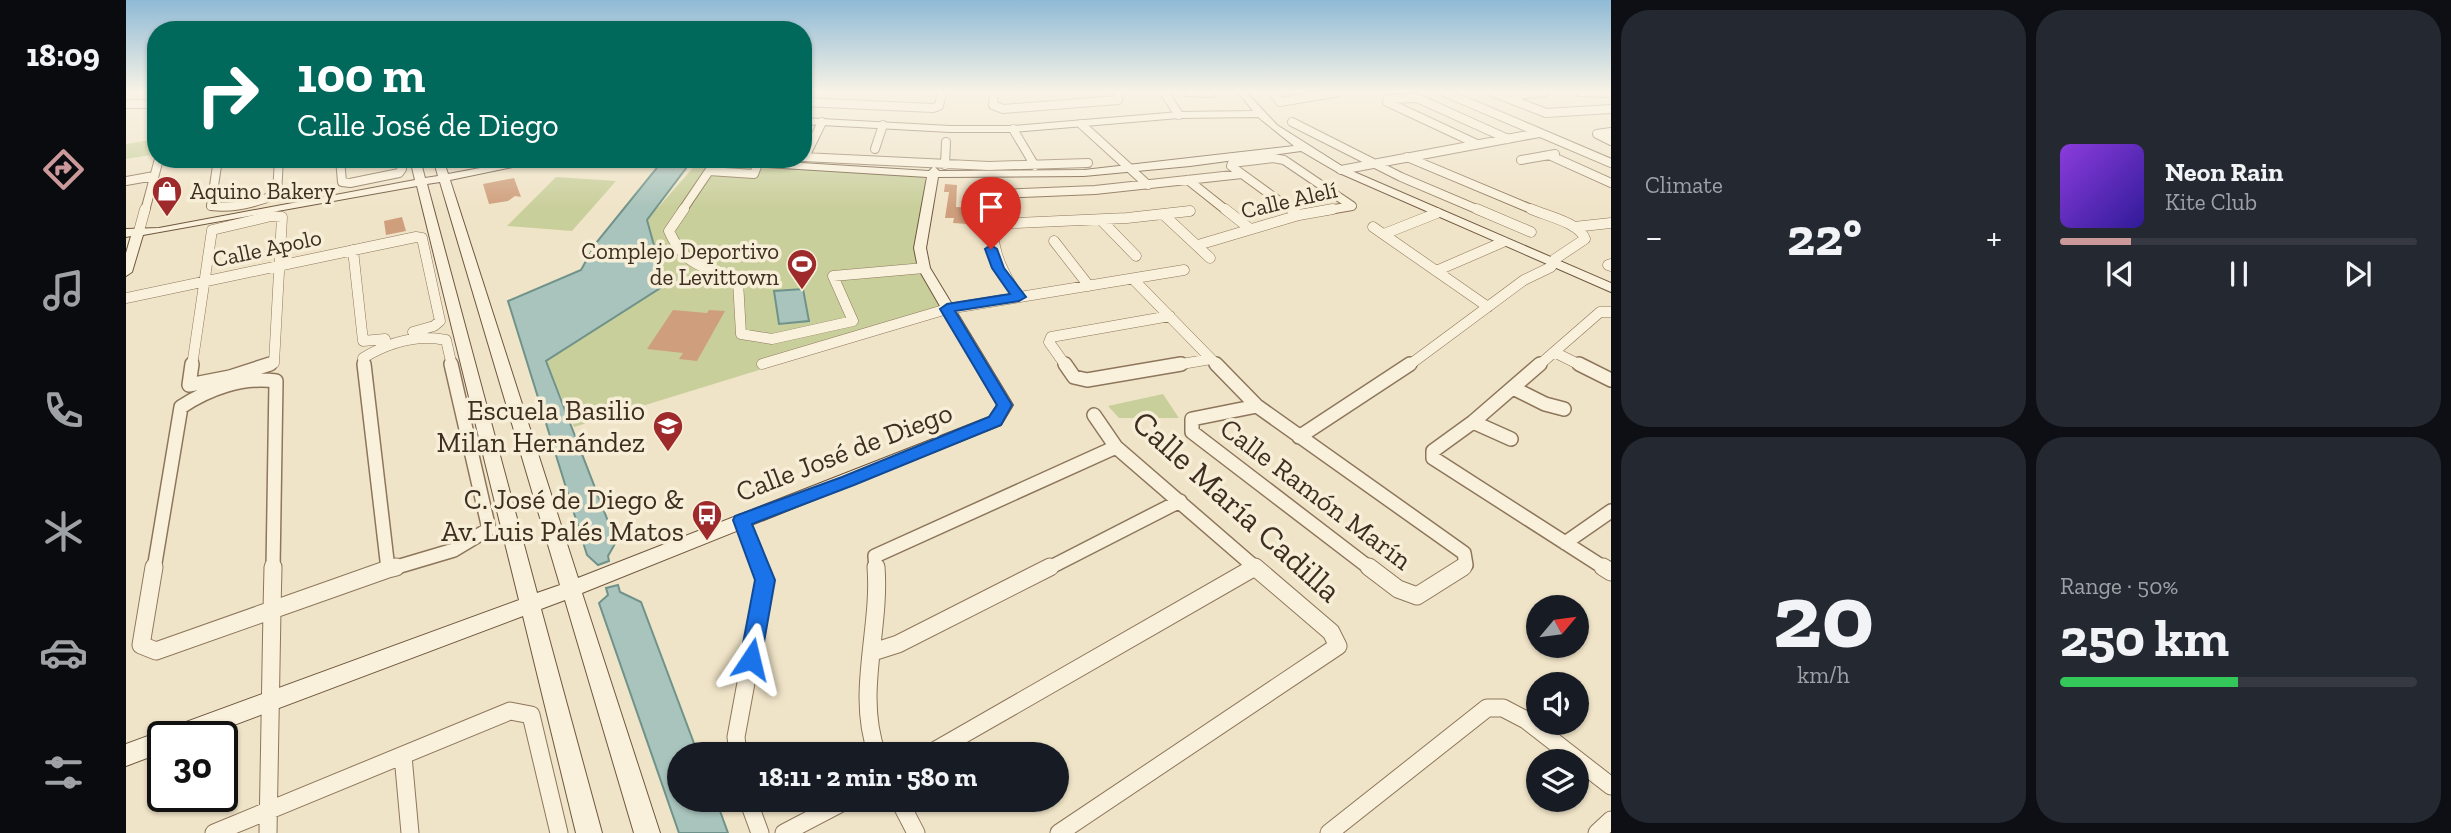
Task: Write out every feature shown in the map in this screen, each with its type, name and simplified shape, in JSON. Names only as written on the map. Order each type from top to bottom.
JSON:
[{"type":"street","points":[[875,149],[881,131]]},
{"type":"street","points":[[1014,131],[1035,166]]},
{"type":"street","points":[[1089,131],[1148,185]]},
{"type":"street","points":[[1279,131],[1300,147],[1341,170],[1611,288]]},
{"type":"street","points":[[1309,131],[1373,164],[1531,232]]},
{"type":"street","points":[[1450,131],[1477,144]]},
{"type":"street","points":[[1490,131],[1508,139]]},
{"type":"street","points":[[1534,131],[1611,163]]},
{"type":"street","points":[[1611,132],[1597,134],[1611,141]]},
{"type":"street","points":[[1341,170],[1539,133]]},
{"type":"street","points":[[937,169],[946,142]]},
{"type":"street","points":[[812,163],[1041,170],[1127,166],[1295,150],[1300,147]]},
{"type":"street","points":[[1521,160],[1579,149]]},
{"type":"street","points":[[1549,155],[1611,183]]},
{"type":"street","points":[[1299,436],[1405,368],[1524,280],[1551,267],[1585,239],[1574,227],[1407,157]]},
{"type":"street","points":[[812,158],[937,169]]},
{"type":"street","name":"Calle Alelí","points":[[1198,245],[1299,215],[1352,206],[1284,160],[1273,158],[1233,163],[1231,166],[1242,174]]},
{"type":"street","points":[[812,161],[937,169],[1088,163]]},
{"type":"street","points":[[126,272],[132,232],[156,168]]},
{"type":"street","points":[[217,168],[211,205],[220,208],[267,199],[278,194],[279,168]]},
{"type":"street","points":[[341,168],[342,182],[350,183],[399,173],[402,168]]},
{"type":"street","points":[[132,232],[159,231],[376,186],[405,175],[413,168]]},
{"type":"street","points":[[417,168],[589,833]]},
{"type":"street","points":[[442,172],[457,176],[475,168]]},
{"type":"street","points":[[376,186],[414,187],[442,172],[478,168]]},
{"type":"street","points":[[756,168],[754,174],[709,171],[669,231],[675,247],[687,261],[738,281],[741,334],[772,339],[853,321],[833,276],[924,268]]},
{"type":"street","name":"Calle José de Diego","points":[[216,721],[571,589],[995,421],[1004,405],[924,268],[920,248],[937,169]]},
{"type":"street","points":[[442,172],[647,833]]},
{"type":"street","points":[[1019,297],[998,268],[991,249],[994,197],[999,194],[1148,185],[1242,174],[1299,215]]},
{"type":"street","points":[[126,181],[154,176]]},
{"type":"street","points":[[1188,180],[1249,228]]},
{"type":"street","points":[[376,186],[421,184]]},
{"type":"street","points":[[992,224],[1101,220],[1190,211]]},
{"type":"street","points":[[1384,234],[1437,214]]},
{"type":"street","points":[[1164,215],[1210,258]]},
{"type":"street","points":[[271,216],[282,218],[274,363],[230,377],[188,385],[203,282],[212,230],[271,216]]},
{"type":"street","points":[[1101,220],[1136,256]]},
{"type":"street","points":[[1574,227],[1611,223]]},
{"type":"street","points":[[1373,227],[1488,307]]},
{"type":"street","name":"Calle Apolo","points":[[126,298],[279,265],[416,237],[422,239],[440,321],[434,326],[407,334],[372,342],[363,341],[353,250]]},
{"type":"street","points":[[1054,241],[1089,286]]},
{"type":"street","points":[[1436,271],[1503,242]]},
{"type":"street","points":[[762,364],[947,309],[1184,270]]},
{"type":"street","points":[[1134,280],[1257,406]]},
{"type":"street","points":[[1611,312],[1600,312],[1473,422],[1433,451],[1433,457],[1611,572]]},
{"type":"street","points":[[1170,316],[1051,337],[1049,342],[1074,377],[1087,380],[1211,359]]},
{"type":"street","points":[[268,833],[269,701],[272,610],[276,381],[264,377],[197,395],[181,407],[141,645],[156,651],[272,610],[388,570],[476,542],[489,529],[446,340],[433,335],[376,349],[363,358],[388,570]]},
{"type":"street","points":[[1554,352],[1611,380]]},
{"type":"street","points":[[1513,388],[1545,404],[1564,409]]},
{"type":"street","name":"Calle Ramón Marín","points":[[1257,406],[1464,553],[1466,565],[1417,596],[1398,589],[1192,432],[1192,419],[1257,406]]},
{"type":"street","name":"Calle María Cadilla","points":[[1059,833],[1271,694],[1338,646],[1331,632],[1116,447],[1094,415]]},
{"type":"street","points":[[1473,422],[1511,439]]},
{"type":"street","points":[[871,742],[865,717],[878,607],[875,556],[1116,447]]},
{"type":"street","points":[[873,652],[898,644],[1180,501]]},
{"type":"street","points":[[1566,543],[1611,511]]},
{"type":"street","points":[[737,742],[765,580],[742,520]]},
{"type":"street","points":[[950,742],[1255,567]]},
{"type":"street","points":[[1329,833],[1487,708],[1503,708],[1526,720],[1611,786]]},
{"type":"street","points":[[214,833],[510,711],[531,715],[559,833]]},
{"type":"street","points":[[126,755],[147,747]]},
{"type":"street","points":[[403,756],[410,833]]},
{"type":"street","points":[[752,812],[760,833]]},
{"type":"street","points":[[784,833],[824,812]]},
{"type":"street","points":[[905,812],[916,833]]},
{"type":"street","points":[[1597,833],[1611,820]]},
{"type":"green space","points":[[147,140],[147,156],[126,159],[126,144]]},
{"type":"green space","name":"Complejo Deportivo de Levittown","points":[[693,168],[811,168],[923,175],[927,182],[918,248],[942,305],[937,315],[574,427],[546,361],[665,285],[647,220]]},
{"type":"green space","points":[[556,177],[616,181],[572,231],[507,226]]},
{"type":"green space","points":[[1163,394],[1179,418],[1119,418],[1108,406]]},
{"type":"water","points":[[657,168],[686,168],[647,220],[665,285],[546,361],[616,542],[608,556],[609,561],[598,565],[587,555],[508,301],[581,270],[596,243]]},
{"type":"water","points":[[803,289],[809,321],[779,324],[774,291]]},
{"type":"water","points":[[618,585],[620,592],[641,602],[694,742],[667,742],[667,798],[599,603],[608,595],[606,588]]},
{"type":"water","points":[[672,812],[720,812],[728,833],[679,833]]},
{"type":"building","points":[[514,178],[521,197],[515,196],[508,201],[489,204],[483,184]]},
{"type":"building","points":[[945,184],[957,185],[956,207],[983,208],[982,225],[953,223],[954,218],[945,218],[949,192],[944,192]]},
{"type":"building","points":[[402,217],[406,231],[386,235],[384,221]]},
{"type":"building","points":[[673,310],[707,313],[709,310],[725,311],[697,361],[679,359],[683,353],[647,349]]},
{"type":"place","name":"Aquino Bakery","points":[[167,218]]},
{"type":"place","name":"Complejo Deportivo de Levittown","points":[[802,291]]},
{"type":"place","name":"Escuela Basilio Milan Hernández","points":[[668,453]]},
{"type":"place","name":"C. José de Diego & Av. Luis Palés Matos","points":[[707,542]]},
{"type":"route","points":[[751,659],[765,580],[742,520],[848,481],[995,421],[1004,405],[947,309],[1019,297],[998,268],[991,249]]}]
